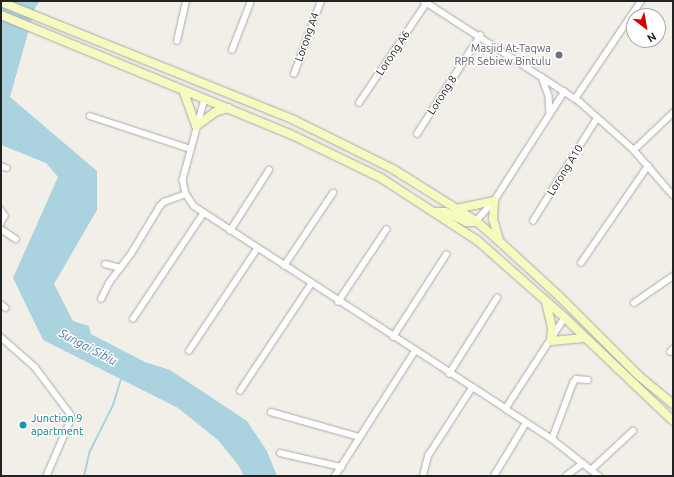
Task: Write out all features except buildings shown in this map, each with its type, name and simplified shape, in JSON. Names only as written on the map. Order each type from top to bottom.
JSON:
[{"type":"street","points":[[177,41],[186,1]]},
{"type":"street","points":[[232,50],[251,1]]},
{"type":"street","name":"Lorong A4","points":[[294,74],[321,1]]},
{"type":"street","points":[[575,99],[641,1]]},
{"type":"street","points":[[1,2],[49,23],[294,120],[367,156],[456,209],[476,222],[499,241],[559,296],[628,366],[673,404]]},
{"type":"street","points":[[426,2],[575,99],[634,150],[673,196]]},
{"type":"street","name":"Lorong A6","points":[[359,103],[426,2]]},
{"type":"street","points":[[1,15],[228,108],[362,167],[436,212],[478,241],[565,318],[673,421]]},
{"type":"street","name":"Lorong 8","points":[[417,134],[480,36]]},
{"type":"street","points":[[542,77],[549,96],[550,113]]},
{"type":"street","points":[[183,90],[196,126]]},
{"type":"street","points":[[436,212],[445,212],[466,222],[476,222],[494,201],[564,92]]},
{"type":"street","points":[[232,96],[214,94],[205,99],[196,126],[183,180],[186,194],[203,214],[448,374],[552,439],[599,476]]},
{"type":"street","points":[[196,126],[215,112],[228,108]]},
{"type":"street","points":[[634,150],[673,113]]},
{"type":"street","points":[[90,116],[191,149]]},
{"type":"street","name":"Lorong A10","points":[[533,221],[597,118]]},
{"type":"street","points":[[580,263],[648,166]]},
{"type":"street","points":[[230,231],[269,170]]},
{"type":"street","points":[[101,299],[109,283],[121,268],[160,206],[164,202],[186,194]]},
{"type":"street","points":[[284,266],[333,194]]},
{"type":"street","points":[[456,209],[494,201]]},
{"type":"street","points":[[494,201],[493,218],[499,241]]},
{"type":"street","points":[[1,210],[6,216],[1,224]]},
{"type":"street","points":[[133,319],[203,214]]},
{"type":"street","points":[[1,229],[16,239]]},
{"type":"street","points":[[338,302],[386,230]]},
{"type":"street","points":[[189,351],[257,249]]},
{"type":"street","points":[[393,337],[446,255]]},
{"type":"street","points":[[105,264],[121,268]]},
{"type":"street","points":[[634,303],[673,276]]},
{"type":"street","points":[[240,391],[311,284]]},
{"type":"street","points":[[506,409],[565,318],[559,296]]},
{"type":"street","points":[[448,374],[497,298]]},
{"type":"street","points":[[546,302],[552,327],[551,341]]},
{"type":"street","points":[[1,304],[6,308]]},
{"type":"street","points":[[1,337],[38,370],[72,418],[46,476]]},
{"type":"street","points":[[551,341],[585,338]]},
{"type":"street","points":[[335,476],[415,352]]},
{"type":"street","points":[[552,439],[573,383],[576,380],[588,380]]},
{"type":"street","points":[[423,476],[428,456],[472,388]]},
{"type":"street","points":[[271,412],[360,437]]},
{"type":"street","points":[[494,476],[526,423]]},
{"type":"street","points":[[592,469],[633,431]]},
{"type":"street","points":[[280,453],[341,467]]},
{"type":"street","points":[[566,476],[583,463]]},
{"type":"water","name":"Sungai Sibiu","points":[[3,1],[40,1],[35,8],[10,97],[97,171],[97,210],[54,284],[73,321],[89,326],[91,334],[145,362],[170,370],[247,421],[267,451],[277,476],[244,476],[238,465],[219,441],[178,408],[43,340],[13,278],[58,177],[46,163],[1,145],[1,6]]},
{"type":"waterway","points":[[84,476],[90,451],[113,405],[121,379]]},
{"type":"place","name":"Masjid At-Taqwa RPR Sebiew Bintulu","points":[[559,55]]},
{"type":"place","name":"Junction 9 apartment","points":[[23,425]]}]
